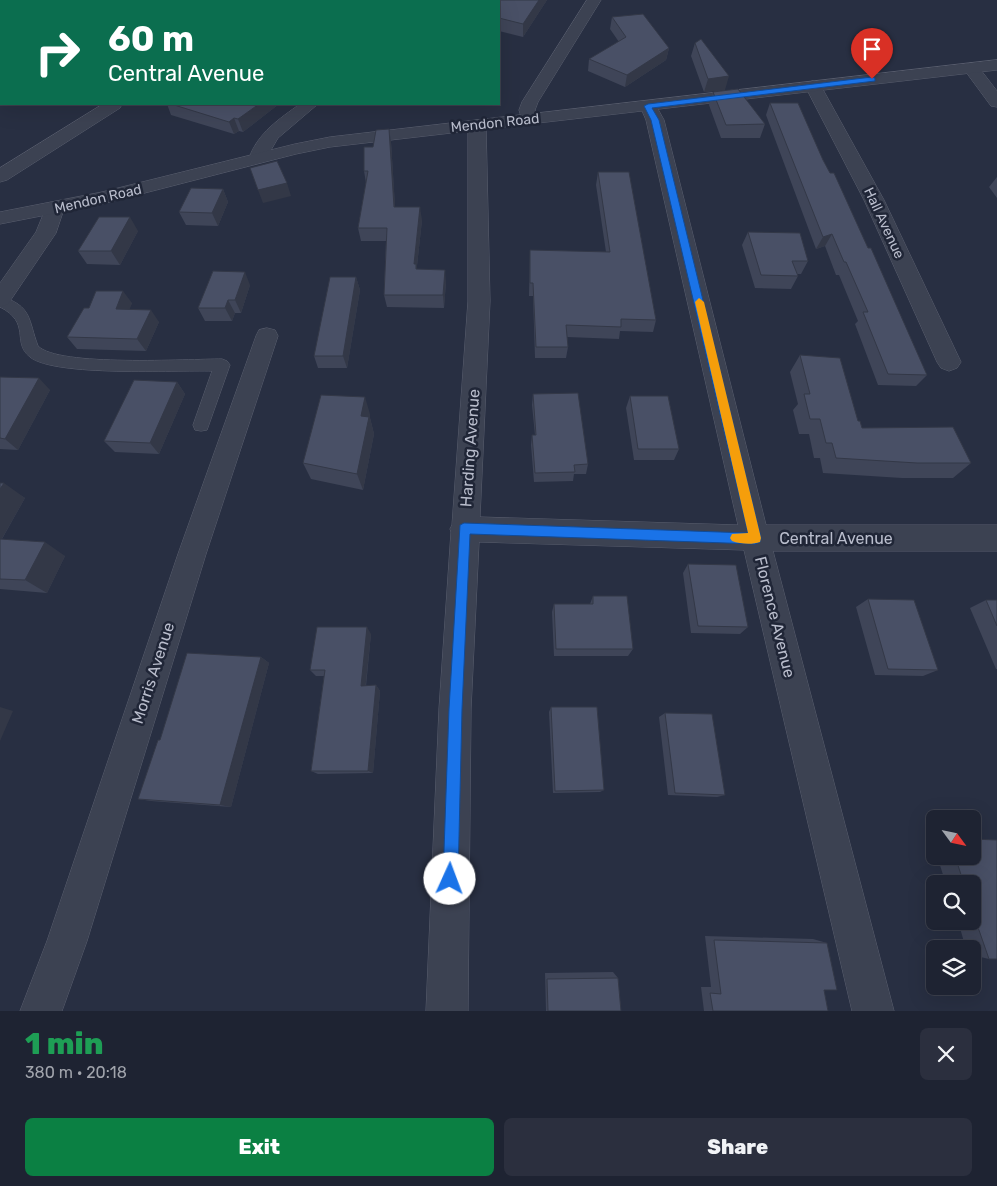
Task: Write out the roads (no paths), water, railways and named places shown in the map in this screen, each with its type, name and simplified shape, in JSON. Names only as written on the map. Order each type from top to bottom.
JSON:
[{"type":"street","points":[[529,119],[527,110],[530,102],[594,0]]},
{"type":"street","name":"Mendon Road","points":[[0,218],[54,209],[128,192],[258,158],[330,142],[997,66]]},
{"type":"street","points":[[971,68],[997,102]]},
{"type":"street","name":"Hall Avenue","points":[[813,86],[874,200],[949,362]]},
{"type":"street","points":[[0,176],[112,105]]},
{"type":"street","points":[[258,158],[261,149],[268,139],[309,105]]},
{"type":"street","name":"Florence Avenue","points":[[648,106],[655,120],[755,538],[873,1011]]},
{"type":"street","name":"Harding Avenue","points":[[447,1011],[455,709],[464,529],[479,301],[477,125]]},
{"type":"street","points":[[0,300],[46,233],[54,209]]},
{"type":"street","name":"Morris Avenue","points":[[41,1011],[67,942],[192,554],[267,336]]},
{"type":"street","name":"Central Avenue","points":[[464,529],[755,538],[997,538]]},
{"type":"lane","points":[[0,300],[18,311],[22,316],[32,350],[45,359],[74,364],[222,365],[201,425]]}]
